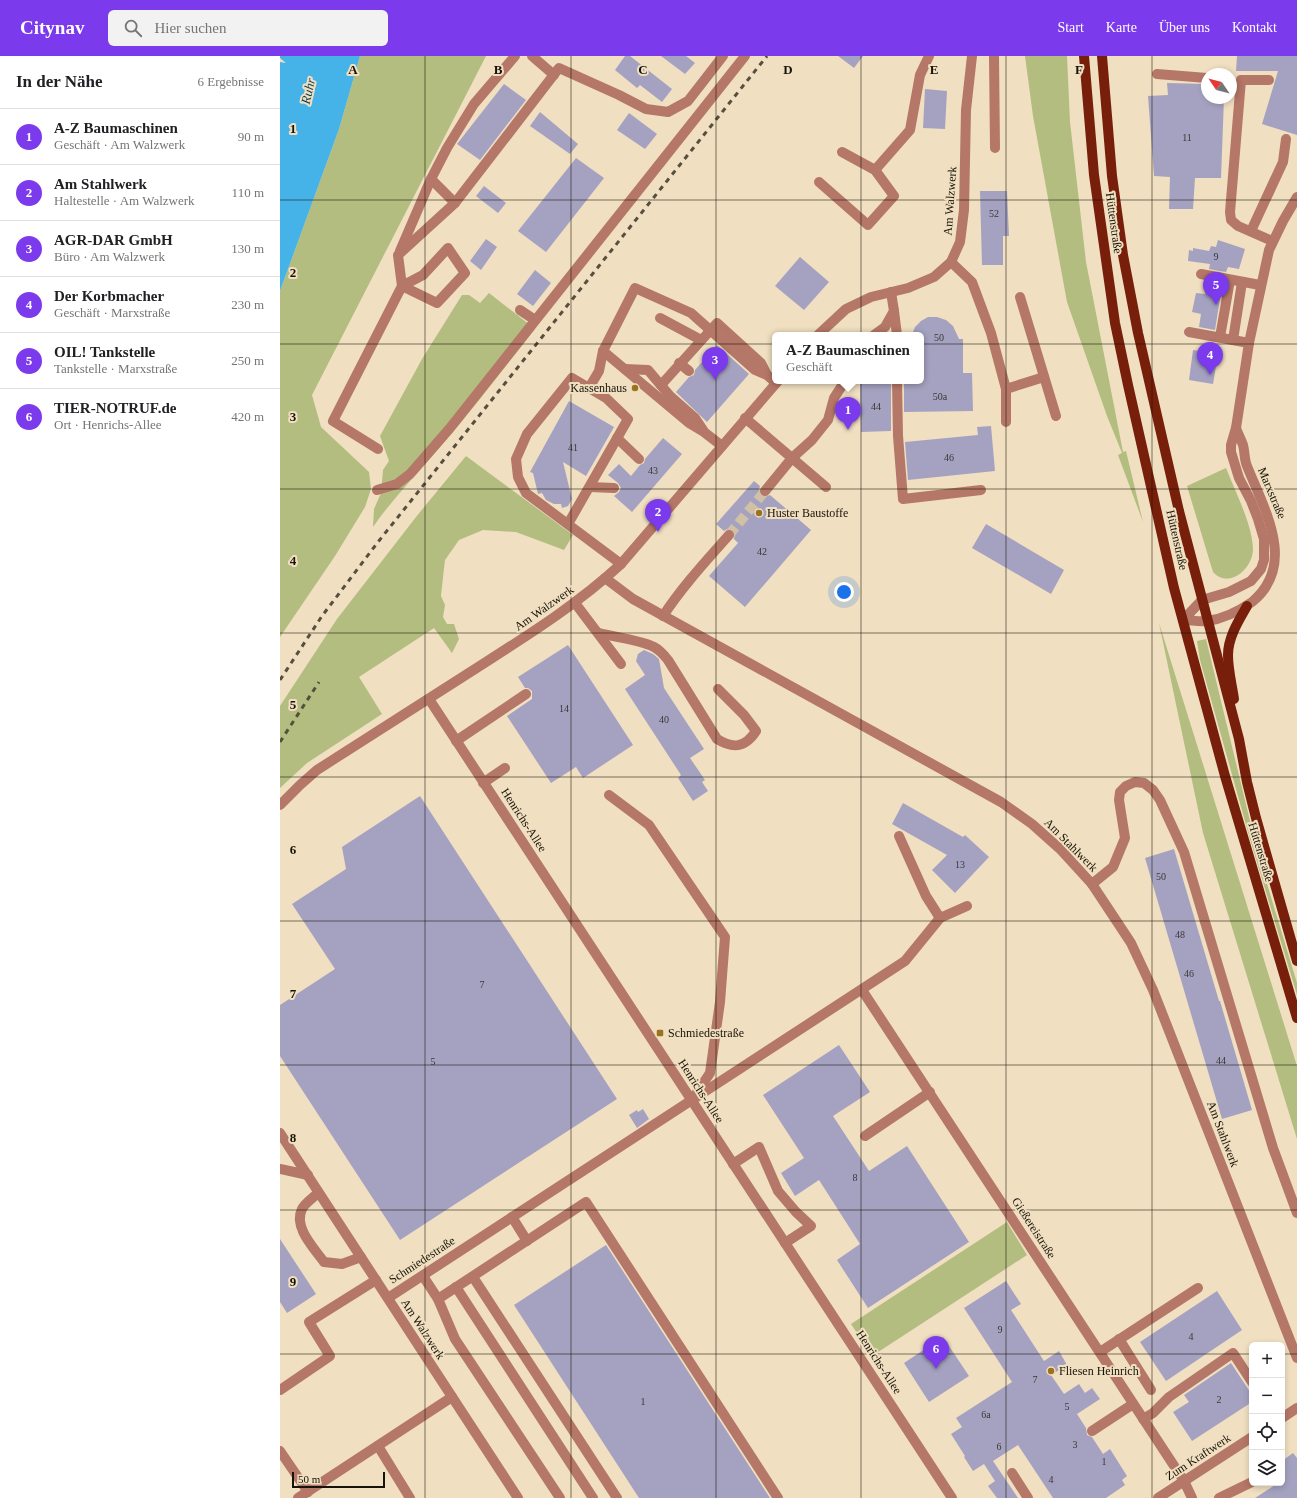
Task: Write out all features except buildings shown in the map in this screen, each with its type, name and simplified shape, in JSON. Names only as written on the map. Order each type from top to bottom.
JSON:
[{"type":"main road","name":"Hüttenstraße","points":[[1084,56],[1094,175],[1115,323],[1161,530],[1183,620],[1225,776],[1297,1018]]},
{"type":"main road","name":"Hüttenstraße","points":[[1102,56],[1112,176],[1123,255],[1138,333],[1207,621],[1239,739],[1246,782],[1297,961]]},
{"type":"main road","points":[[1239,739],[1228,655],[1231,639],[1247,606]]},
{"type":"street","points":[[378,448],[333,421],[402,286],[398,256],[431,179],[447,148],[474,104],[515,56]]},
{"type":"street","points":[[532,56],[554,75]]},
{"type":"street","points":[[398,256],[455,203],[559,68],[619,95],[646,110],[668,112],[688,101],[723,56]]},
{"type":"street","points":[[377,490],[397,484],[410,474],[450,428],[745,56]]},
{"type":"street","points":[[875,170],[910,130],[920,75],[929,56]]},
{"type":"street","name":"Am Walzwerk","points":[[821,332],[846,309],[871,298],[908,288],[934,277],[951,262],[960,242],[964,210],[966,110],[972,56]]},
{"type":"street","points":[[994,56],[995,148]]},
{"type":"street","points":[[1157,74],[1201,78]]},
{"type":"street","points":[[1237,79],[1268,80]]},
{"type":"street","points":[[1235,104],[1230,212],[1231,220],[1238,226],[1272,241]]},
{"type":"street","points":[[1251,231],[1283,162],[1286,140]]},
{"type":"street","points":[[819,182],[868,225],[894,196],[875,170],[842,152]]},
{"type":"street","points":[[431,179],[455,203]]},
{"type":"street","name":"Marxstraße","points":[[1183,620],[1202,600],[1229,592],[1251,581],[1261,569],[1264,560],[1264,539],[1252,501],[1239,478],[1231,452],[1231,444],[1236,428],[1249,343],[1260,285],[1272,241],[1297,197]]},
{"type":"street","points":[[448,248],[465,273],[437,303],[402,286],[423,275],[448,248]]},
{"type":"street","points":[[951,262],[972,282],[991,333],[1006,389],[1006,422]]},
{"type":"street","points":[[1201,274],[1260,285]]},
{"type":"street","points":[[1220,338],[1230,280]]},
{"type":"street","points":[[1232,340],[1242,282]]},
{"type":"street","points":[[589,388],[599,371],[603,352],[635,288],[691,314],[715,330],[755,370],[772,378]]},
{"type":"street","points":[[891,292],[897,332]]},
{"type":"street","points":[[1020,297],[1056,416]]},
{"type":"street","points":[[520,310],[535,320]]},
{"type":"street","points":[[878,332],[885,327],[894,311]]},
{"type":"street","points":[[660,318],[701,340]]},
{"type":"street","points":[[661,385],[701,340],[715,330]]},
{"type":"street","points":[[1189,332],[1249,343]]},
{"type":"street","points":[[603,352],[689,422],[722,446]]},
{"type":"street","points":[[680,363],[688,371]]},
{"type":"street","points":[[625,369],[648,370],[670,396],[696,418],[704,432]]},
{"type":"street","points":[[1006,389],[1044,377]]},
{"type":"street","points":[[568,524],[628,419],[606,398],[572,378],[528,434],[516,459],[518,477],[526,493],[621,564]]},
{"type":"street","name":"Am Walzwerk","points":[[280,805],[317,770],[575,603],[605,578],[621,564],[775,384]]},
{"type":"street","points":[[765,491],[792,458],[812,440],[828,420],[834,398],[843,384]]},
{"type":"street","points":[[897,384],[898,436],[903,499],[981,490]]},
{"type":"street","points":[[745,418],[826,487]]},
{"type":"street","name":"Marxstraße","points":[[1183,620],[1207,621],[1236,612],[1247,606],[1262,595],[1271,583],[1277,568],[1278,552],[1274,531],[1246,463],[1243,446],[1236,428]]},
{"type":"street","points":[[617,438],[639,459]]},
{"type":"street","points":[[590,486],[614,488]]},
{"type":"street","points":[[663,616],[700,567],[729,534]]},
{"type":"street","name":"Am Stahlwerk","points":[[605,578],[633,599],[663,616],[1001,802],[1032,824],[1060,849],[1092,884],[1131,943],[1153,990],[1297,1358]]},
{"type":"street","points":[[575,603],[621,664]]},
{"type":"street","points":[[598,633],[653,646],[662,652],[717,739],[727,745],[739,745],[751,738],[756,730],[744,715],[718,689]]},
{"type":"street","points":[[456,741],[526,694]]},
{"type":"street","name":"Henrichs-Allee","points":[[428,699],[952,1498]]},
{"type":"street","points":[[483,783],[505,768]]},
{"type":"street","points":[[1092,884],[1114,867],[1125,838],[1119,800],[1120,792],[1126,786],[1135,782],[1144,783],[1153,790],[1160,800],[1184,852],[1273,1148],[1297,1213]]},
{"type":"street","points":[[609,795],[649,825],[725,937],[720,1002],[710,1074],[691,1100]]},
{"type":"street","points":[[899,836],[926,896],[940,918],[967,906]]},
{"type":"street","name":"Schmiedestraße","points":[[388,1298],[905,961],[940,918]]},
{"type":"street","name":"Gießereistraße","points":[[862,990],[1184,1481],[1192,1498]]},
{"type":"street","points":[[865,1136],[930,1092]]},
{"type":"street","name":"Am Walzwerk","points":[[280,1133],[518,1498]]},
{"type":"street","points":[[733,1164],[759,1147],[778,1191],[796,1212],[811,1226],[785,1243]]},
{"type":"street","points":[[280,1169],[308,1175]]},
{"type":"street","points":[[318,1192],[302,1209],[300,1225],[310,1243],[324,1262],[342,1264],[361,1257]]},
{"type":"street","points":[[438,1299],[586,1202],[778,1498]]},
{"type":"street","points":[[512,1217],[527,1241]]},
{"type":"street","points":[[423,1276],[438,1299],[455,1339],[560,1498]]},
{"type":"street","points":[[473,1277],[617,1498]]},
{"type":"street","points":[[280,1390],[330,1356],[309,1322],[376,1280]]},
{"type":"street","points":[[456,1288],[592,1498]]},
{"type":"street","points":[[1100,1352],[1198,1288]]},
{"type":"street","points":[[1119,1339],[1151,1390]]},
{"type":"street","points":[[1143,1419],[1153,1413],[1169,1397],[1233,1353],[1249,1378]]},
{"type":"street","points":[[298,1498],[452,1396]]},
{"type":"street","points":[[1092,1431],[1133,1404]]},
{"type":"street","points":[[1285,1416],[1297,1408]]},
{"type":"street","name":"Zum Kraftwerk","points":[[1158,1498],[1249,1439]]},
{"type":"street","points":[[378,1446],[410,1498]]},
{"type":"street","points":[[280,1451],[308,1492]]},
{"type":"street","points":[[1012,1474],[1028,1498]]},
{"type":"street","points":[[1220,1498],[1249,1484]]},
{"type":"green space","points":[[360,56],[486,56],[312,395],[321,427],[369,472],[371,489],[365,507],[335,556],[280,637],[280,291],[339,129]]},
{"type":"green space","points":[[1025,56],[1067,56],[1070,122],[1086,262],[1123,452],[1126,451],[1143,522],[1118,455],[1122,453],[1107,416],[1067,302],[1033,116]]},
{"type":"green space","points":[[489,293],[535,329],[465,417],[397,496],[373,527],[374,509],[381,493],[383,470],[389,461],[380,436],[422,359],[462,295],[469,295],[480,303]]},
{"type":"green space","points":[[466,456],[573,535],[564,550],[516,532],[483,530],[459,540],[445,560],[441,596],[445,605],[443,617],[447,624],[454,624],[459,639],[452,653],[434,628],[359,677],[382,714],[307,763],[280,788],[280,706],[337,619],[416,517]]},
{"type":"green space","points":[[1226,468],[1247,520],[1253,550],[1252,557],[1244,570],[1232,578],[1225,579],[1219,577],[1213,572],[1187,486]]},
{"type":"green space","points":[[1159,623],[1297,1066],[1297,1139],[1203,833]]},
{"type":"green space","points":[[1206,639],[1258,854],[1297,983],[1297,995],[1250,839],[1200,660],[1197,641]]},
{"type":"green space","points":[[1007,1222],[1027,1255],[872,1356],[851,1324]]},
{"type":"water","name":"Ruhr","points":[[280,56],[360,56],[339,129],[280,291],[280,62],[286,63],[280,58]]},
{"type":"tunnel","points":[[729,535],[765,491]]},
{"type":"railway","points":[[280,680],[322,616],[378,542],[767,56]]},
{"type":"railway","points":[[280,742],[319,682]]},
{"type":"place","name":"OIL! Tankstelle","points":[[1216,305]]},
{"type":"place","name":"Der Korbmacher","points":[[1210,375]]},
{"type":"place","name":"AGR-DAR GmbH","points":[[715,380]]},
{"type":"place","name":"Kassenhaus","points":[[635,388]]},
{"type":"place","name":"A-Z Baumaschinen","points":[[848,430]]},
{"type":"place","name":"Huster Baustoffe","points":[[759,513]]},
{"type":"place","name":"Am Stahlwerk","points":[[658,532]]},
{"type":"place","name":"Schmiedestraße","points":[[660,1033]]},
{"type":"place","name":"TIER-NOTRUF.de","points":[[936,1369]]},
{"type":"place","name":"Fliesen Heinrich","points":[[1051,1371]]}]
